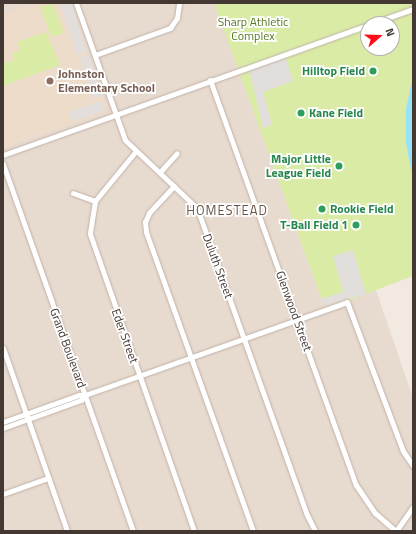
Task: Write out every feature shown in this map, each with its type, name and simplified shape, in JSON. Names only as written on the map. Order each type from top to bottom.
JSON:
[{"type":"street","name":"Duluth Street","points":[[76,3],[125,140],[197,208],[307,515],[315,531]]},
{"type":"street","points":[[94,55],[170,28],[177,18],[179,3]]},
{"type":"street","points":[[392,16],[413,9]]},
{"type":"street","points":[[3,155],[360,27]]},
{"type":"street","name":"Glenwood Street","points":[[210,80],[356,485],[375,514],[396,531]]},
{"type":"street","name":"Eder Street","points":[[136,151],[94,201],[90,223],[94,251],[194,531]]},
{"type":"street","points":[[160,172],[177,153]]},
{"type":"street","name":"Grand Boulevard","points":[[3,164],[133,531]]},
{"type":"street","points":[[174,186],[149,213],[145,228],[253,531]]},
{"type":"street","points":[[73,193],[94,201]]},
{"type":"street","points":[[3,428],[79,394],[85,396],[347,302],[351,305],[403,450],[413,466]]},
{"type":"street","points":[[3,348],[67,531]]},
{"type":"street","points":[[3,422],[27,416]]},
{"type":"street","points":[[3,494],[48,478]]},
{"type":"street","points":[[396,531],[413,507]]},
{"type":"shaded area","points":[[3,3],[215,3],[324,306],[376,290],[413,398],[413,531],[3,531]]},
{"type":"shaded area","name":"Johnston Elementary School","points":[[36,3],[70,3],[108,110],[4,148],[3,15]]},
{"type":"shaded area","points":[[60,3],[70,3],[87,51],[77,55]]},
{"type":"shaded area","points":[[89,54],[103,95],[93,99],[79,58]]},
{"type":"shaded area","points":[[285,56],[293,81],[263,92],[272,125],[263,128],[249,69]]},
{"type":"shaded area","points":[[102,101],[105,110],[72,121],[69,112]]},
{"type":"shaded area","points":[[353,250],[366,294],[324,306],[321,299],[343,292],[333,256]]},
{"type":"green space","points":[[53,3],[64,33],[51,37],[40,7]]},
{"type":"green space","name":"Sharp Athletic Complex","points":[[214,3],[413,3],[413,75],[406,109],[406,144],[413,179],[413,276],[350,300],[344,299],[324,306]]},
{"type":"green space","points":[[46,32],[60,65],[3,86],[3,64],[14,60],[12,53],[20,50],[17,42]]},
{"type":"water","points":[[413,75],[413,179],[406,144],[406,109]]},
{"type":"place","name":"Hilltop Field","points":[[373,71]]},
{"type":"place","name":"Johnston Elementary School","points":[[50,81]]},
{"type":"place","name":"Kane Field","points":[[301,113]]},
{"type":"place","name":"Major Little League Field","points":[[339,166]]},
{"type":"place","name":"Rookie Field","points":[[322,209]]},
{"type":"place","name":"T-Ball Field 1","points":[[356,225]]},
{"type":"district","name":"HOMESTEAD","points":[[227,210]]}]
